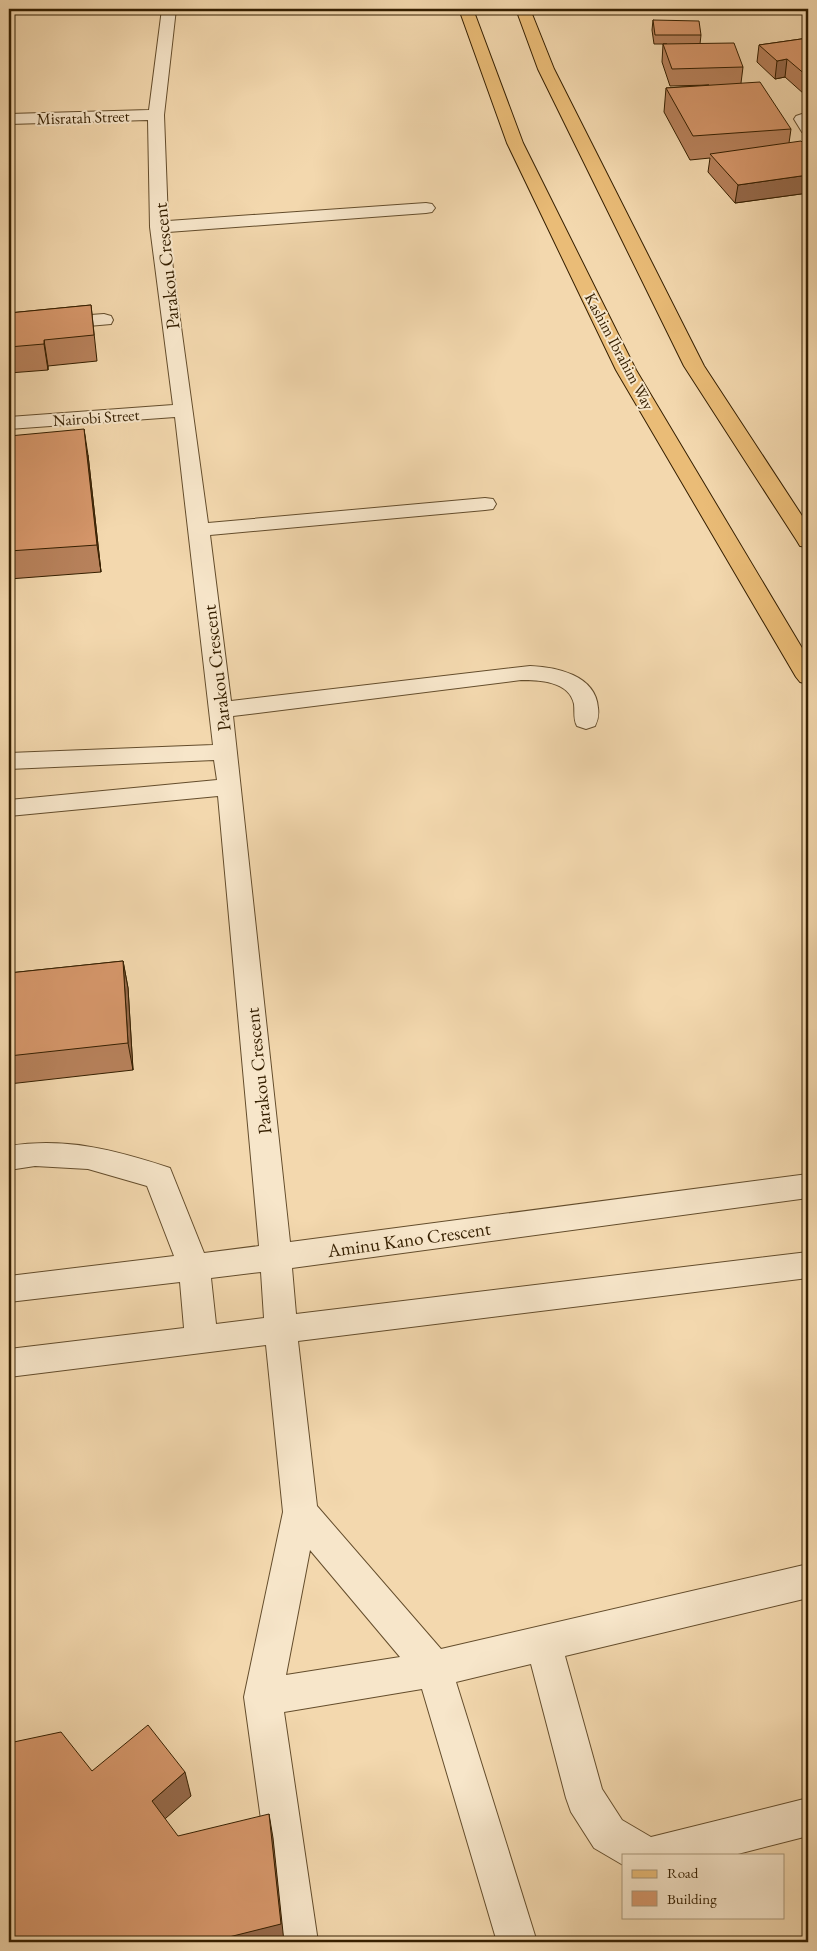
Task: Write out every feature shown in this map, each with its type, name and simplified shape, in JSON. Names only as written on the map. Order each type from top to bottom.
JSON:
[{"type":"main road","name":"Kashim Ibrahim Way","points":[[466,9],[516,143],[626,370],[808,677]]},
{"type":"main road","points":[[523,9],[546,68],[694,366],[808,541]]},
{"type":"street","name":"Parakou Crescent","points":[[169,9],[156,115],[159,227],[184,410],[230,787],[300,1512],[262,1697],[298,1942]]},
{"type":"street","name":"Misratah Street","points":[[9,119],[156,115]]},
{"type":"street","points":[[159,227],[426,208]]},
{"type":"street","points":[[9,327],[104,320]]},
{"type":"street","name":"Nairobi Street","points":[[9,423],[184,410]]},
{"type":"street","points":[[199,530],[485,504]]},
{"type":"street","points":[[220,710],[521,673],[543,672],[562,678],[579,690],[585,703],[586,721]]},
{"type":"street","points":[[9,761],[226,752]]},
{"type":"street","points":[[9,808],[230,787]]},
{"type":"street","points":[[9,1158],[35,1154],[88,1157],[159,1177],[194,1267],[201,1340]]},
{"type":"street","name":"Aminu Kano Crescent","points":[[9,1289],[276,1257],[808,1186]]},
{"type":"street","points":[[9,1362],[201,1340],[808,1264]]},
{"type":"street","points":[[300,1512],[434,1669],[517,1942]]},
{"type":"street","points":[[262,1697],[434,1669],[808,1581]]},
{"type":"street","points":[[543,1642],[585,1798],[608,1834],[642,1854]]},
{"type":"street","points":[[659,1854],[808,1817]]},
{"type":"building","points":[[653,20],[699,21],[701,35],[655,35]]},
{"type":"building","points":[[808,38],[808,76],[787,59],[777,61],[759,45]]},
{"type":"building","points":[[734,43],[743,67],[672,69],[663,44]]},
{"type":"building","points":[[760,82],[791,129],[693,136],[666,88]]},
{"type":"building","points":[[801,141],[808,148],[808,175],[738,185],[710,154]]},
{"type":"building","points":[[91,305],[94,335],[44,340],[44,344],[9,347],[9,313]]},
{"type":"building","points":[[84,429],[97,545],[9,551],[9,436]]},
{"type":"building","points":[[123,961],[128,1043],[9,1056],[9,973]]},
{"type":"building","points":[[148,1725],[185,1772],[152,1801],[178,1836],[269,1814],[281,1924],[209,1942],[9,1942],[9,1743],[61,1732],[92,1771]]}]
